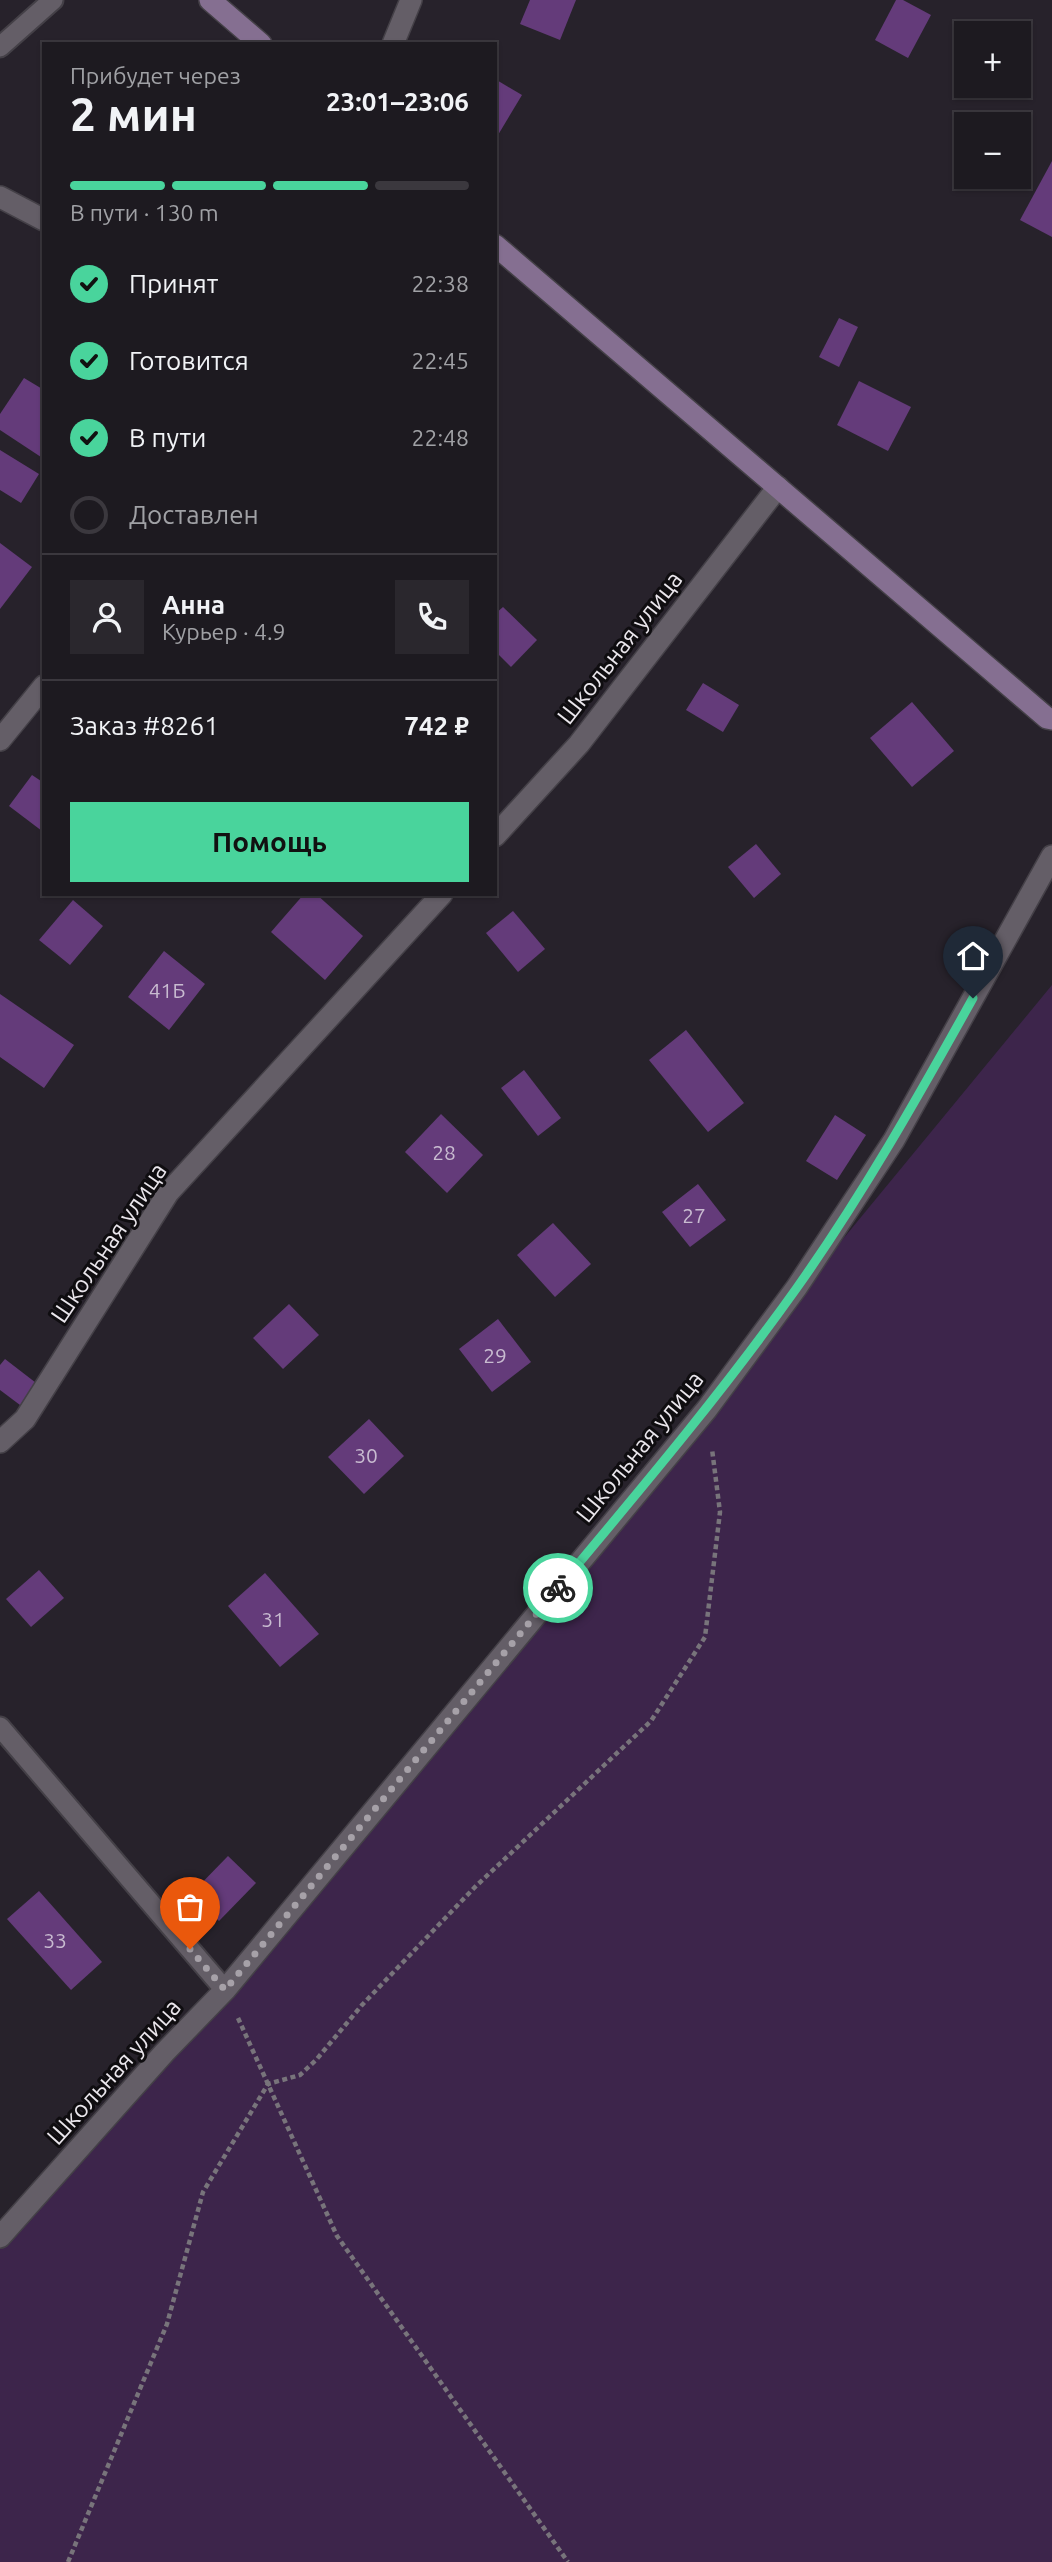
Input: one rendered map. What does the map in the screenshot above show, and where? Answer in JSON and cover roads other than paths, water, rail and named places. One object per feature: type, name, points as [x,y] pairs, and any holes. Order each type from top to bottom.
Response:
[{"type":"main road","points":[[210,0],[259,42]]},
{"type":"main road","points":[[497,247],[1047,718],[1052,719]]},
{"type":"street","points":[[394,42],[411,0]]},
{"type":"street","points":[[0,197],[42,219]]},
{"type":"street","name":"Школьная улица","points":[[497,834],[579,744],[778,487]]},
{"type":"street","points":[[0,740],[42,688]]},
{"type":"street","name":"Школьная улица","points":[[0,2237],[164,2053],[225,1990],[707,1409],[797,1287],[894,1140],[1052,856]]},
{"type":"street","name":"Школьная улица","points":[[0,1442],[25,1419],[168,1194],[440,896]]},
{"type":"lane","points":[[0,47],[53,0]]},
{"type":"lane","points":[[0,1727],[225,1990]]}]
